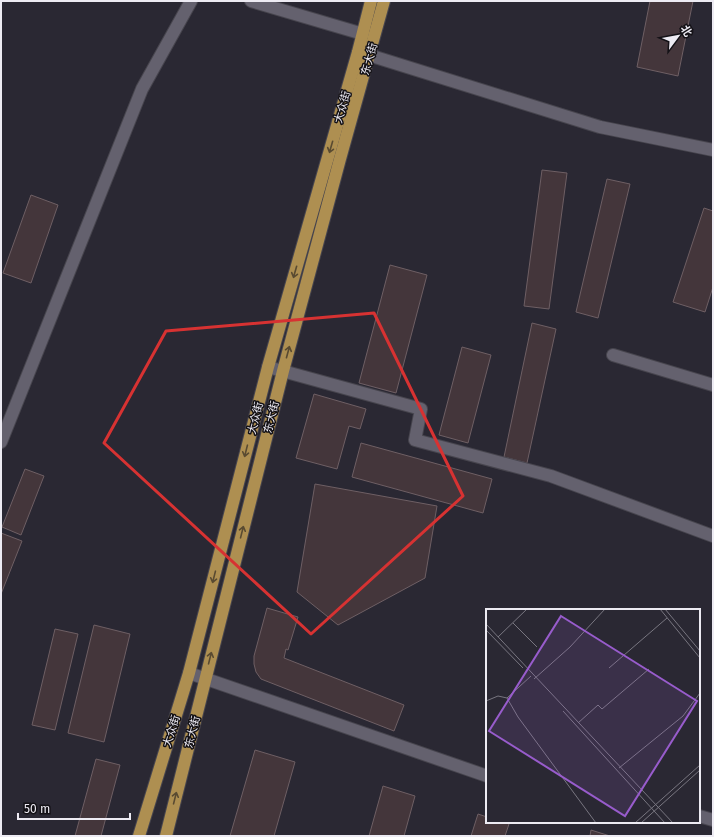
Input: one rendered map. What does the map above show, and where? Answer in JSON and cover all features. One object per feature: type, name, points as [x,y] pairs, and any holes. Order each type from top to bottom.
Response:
[{"type":"main road","name":"大众街","points":[[139,836],[189,674],[268,367],[364,54],[363,34],[371,1]]},
{"type":"main road","name":"东大街","points":[[166,836],[283,371],[340,159],[364,54],[384,1]]},
{"type":"street","points":[[1,442],[142,89],[191,1]]},
{"type":"street","points":[[251,1],[363,34]]},
{"type":"street","points":[[364,54],[600,127],[713,150]]},
{"type":"street","points":[[613,355],[713,385]]},
{"type":"street","points":[[268,367],[421,409],[415,440],[551,476],[713,536]]},
{"type":"street","points":[[189,674],[205,678],[486,776]]},
{"type":"street","points":[[700,816],[713,820]]},
{"type":"highlighted area","points":[[374,313],[463,496],[311,634],[104,443],[166,331]]},
{"type":"building","points":[[650,1],[693,1],[678,76],[637,67]]},
{"type":"building","points":[[542,170],[567,173],[549,309],[524,306]]},
{"type":"building","points":[[607,179],[630,184],[598,318],[576,312]]},
{"type":"building","points":[[31,195],[58,205],[31,283],[3,273]]},
{"type":"building","points":[[704,208],[713,211],[713,287],[705,312],[673,302]]},
{"type":"building","points":[[390,265],[427,275],[396,393],[359,383]]},
{"type":"building","points":[[532,323],[556,329],[527,463],[504,457]]},
{"type":"building","points":[[462,347],[491,355],[468,443],[439,435]]},
{"type":"building","points":[[314,394],[366,409],[360,429],[349,426],[337,469],[296,458]]},
{"type":"building","points":[[361,443],[492,479],[483,513],[352,477]]},
{"type":"building","points":[[25,469],[44,476],[21,535],[2,527]]},
{"type":"building","points":[[315,484],[437,506],[425,578],[338,625],[297,592]]},
{"type":"building","points":[[1,533],[22,541],[1,594]]},
{"type":"building","points":[[267,608],[298,617],[288,650],[286,649],[284,658],[404,705],[394,731],[261,679],[256,672],[254,656]]},
{"type":"building","points":[[94,625],[130,634],[104,742],[68,733]]},
{"type":"building","points":[[55,629],[78,634],[55,730],[32,725]]},
{"type":"building","points":[[255,750],[295,762],[274,836],[230,836]]},
{"type":"building","points":[[96,759],[120,765],[101,836],[75,836]]},
{"type":"building","points":[[383,786],[415,796],[404,836],[369,836]]},
{"type":"building","points":[[478,814],[486,817],[486,823],[509,824],[505,836],[471,836]]},
{"type":"building","points":[[591,830],[610,836],[590,836]]}]
